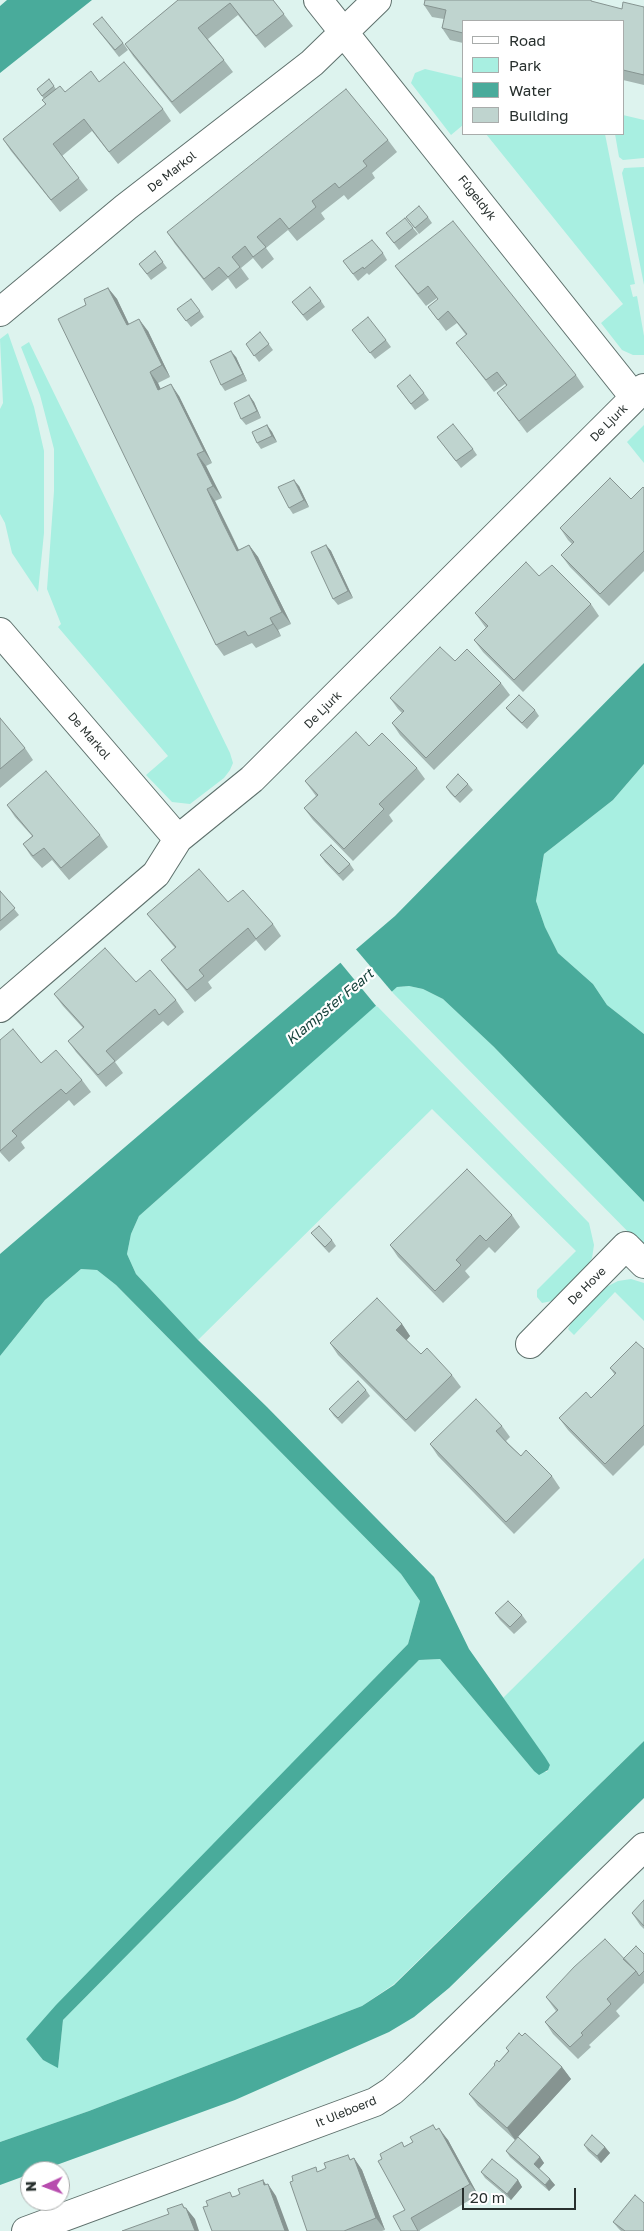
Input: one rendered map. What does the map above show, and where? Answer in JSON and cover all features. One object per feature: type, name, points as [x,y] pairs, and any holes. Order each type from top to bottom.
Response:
[{"type":"street","name":"Fûgeldyk","points":[[318,0],[639,393]]},
{"type":"street","name":"De Markol","points":[[0,312],[126,207],[312,64],[377,0]]},
{"type":"street","name":"De Ljurk","points":[[0,1008],[156,874],[178,839],[252,779],[639,393]]},
{"type":"street","name":"De Markol","points":[[0,632],[178,839]]},
{"type":"street","name":"De Hove","points":[[530,1344],[626,1246],[644,1264]]},
{"type":"street","name":"It Uleboerd","points":[[26,2231],[375,2102],[407,2078],[644,1847]]},
{"type":"green space","points":[[425,69],[462,78],[462,126],[451,135],[411,83],[415,73]]},
{"type":"green space","points":[[624,115],[644,120],[644,158],[623,160],[619,157],[615,135],[624,135]]},
{"type":"green space","points":[[487,135],[605,135],[635,284],[630,285],[633,297],[637,296],[644,336],[644,355],[633,355],[622,350],[601,323],[623,304]]},
{"type":"green space","points":[[644,167],[644,285],[622,173],[624,168]]},
{"type":"green space","points":[[8,333],[34,407],[44,451],[44,533],[38,592],[12,553],[5,523],[0,514],[0,409],[3,403],[0,339]]},
{"type":"green space","points":[[29,342],[230,753],[233,763],[224,778],[190,804],[172,802],[146,775],[168,756],[58,627],[61,624],[47,589],[54,491],[54,449],[40,395],[21,347]]},
{"type":"green space","points":[[644,425],[644,463],[627,442]]},
{"type":"green space","points":[[644,764],[644,1034],[607,1005],[593,984],[558,953],[545,927],[536,901],[544,854],[613,800]]},
{"type":"green space","points":[[409,986],[423,989],[443,999],[494,1047],[644,1202],[644,1248],[391,991],[397,987]]},
{"type":"green space","points":[[376,1005],[589,1223],[594,1245],[592,1258],[585,1270],[563,1293],[552,1301],[542,1303],[537,1297],[537,1290],[576,1251],[432,1109],[198,1340],[136,1274],[127,1254],[131,1234],[139,1216]]},
{"type":"green space","points":[[81,1269],[97,1270],[116,1285],[401,1574],[420,1601],[408,1644],[26,2039],[43,2060],[58,2067],[63,2020],[419,1660],[440,1659],[534,1771],[547,1772],[550,1765],[503,1698],[644,1558],[644,1741],[394,1984],[362,2006],[89,2111],[0,2142],[0,1356],[45,1300]]},
{"type":"green space","points":[[631,1279],[644,1283],[644,1321],[615,1292],[574,1335],[568,1329],[575,1315],[604,1288],[618,1281]]},
{"type":"water","points":[[7,0],[92,0],[0,73],[0,6]]},
{"type":"water","name":"Klampster Feart","points":[[644,663],[644,764],[613,800],[544,854],[536,901],[545,927],[558,953],[593,984],[607,1005],[644,1034],[644,1202],[494,1047],[443,999],[423,989],[409,986],[397,987],[139,1216],[131,1234],[127,1254],[136,1274],[198,1340],[267,1407],[434,1577],[469,1649],[545,1757],[550,1765],[548,1770],[539,1775],[534,1771],[440,1659],[419,1660],[63,2020],[58,2068],[43,2060],[26,2039],[56,2005],[408,1644],[420,1601],[401,1574],[116,1285],[97,1270],[81,1269],[45,1300],[0,1356],[0,1254],[395,916]]},
{"type":"water","points":[[644,1741],[644,1798],[449,1988],[414,2017],[389,2032],[235,2100],[67,2161],[20,2161],[20,2178],[0,2185],[0,2142],[89,2111],[362,2006],[394,1985]]},
{"type":"pier","points":[[354,947],[393,993],[377,1007],[339,961]]},
{"type":"building","points":[[178,0],[273,0],[284,14],[256,36],[230,3],[198,28],[224,60],[172,102],[125,44]]},
{"type":"building","points":[[425,0],[591,0],[622,9],[623,2],[644,7],[644,75],[624,70],[624,20],[462,20],[462,33],[442,28],[446,10],[424,5]]},
{"type":"building","points":[[102,17],[123,43],[115,50],[93,24]]},
{"type":"building","points":[[124,62],[163,109],[109,152],[84,119],[53,144],[79,178],[51,200],[3,139],[46,104],[42,100],[60,86],[65,92],[91,71],[99,82]]},
{"type":"building","points":[[49,79],[54,86],[42,96],[37,89]]},
{"type":"building","points":[[346,89],[388,140],[363,161],[367,166],[339,188],[335,183],[312,201],[316,207],[289,229],[280,218],[257,237],[266,247],[253,257],[245,246],[232,257],[240,267],[228,277],[219,267],[204,279],[167,232]]},
{"type":"building","points":[[419,206],[428,217],[415,228],[406,217]]},
{"type":"building","points":[[405,218],[413,228],[394,243],[386,233]]},
{"type":"building","points":[[453,221],[576,375],[519,421],[497,393],[507,385],[497,372],[486,380],[456,343],[467,334],[448,311],[438,320],[428,307],[438,299],[428,286],[418,294],[395,266]]},
{"type":"building","points":[[372,240],[383,253],[364,269],[363,267],[353,274],[343,261]]},
{"type":"building","points":[[155,251],[163,262],[147,274],[139,264]]},
{"type":"building","points":[[310,287],[321,301],[303,315],[292,302]]},
{"type":"building","points":[[108,288],[127,325],[139,319],[162,365],[150,372],[158,390],[171,384],[204,451],[197,454],[213,486],[207,489],[222,521],[237,551],[249,545],[282,612],[270,618],[273,624],[248,636],[245,631],[216,645],[58,319],[86,305],[84,299]]},
{"type":"building","points":[[191,299],[200,311],[186,321],[177,309]]},
{"type":"building","points":[[368,317],[386,340],[370,353],[352,330]]},
{"type":"building","points":[[260,332],[269,344],[254,356],[246,344]]},
{"type":"building","points":[[231,351],[243,374],[221,385],[210,361]]},
{"type":"building","points":[[410,375],[424,393],[411,404],[397,386]]},
{"type":"building","points":[[249,395],[257,411],[241,419],[234,403]]},
{"type":"building","points":[[453,424],[473,449],[456,461],[437,437]]},
{"type":"building","points":[[267,425],[272,436],[257,443],[252,432]]},
{"type":"building","points":[[610,478],[631,499],[644,488],[644,551],[600,594],[561,555],[574,542],[560,528]]},
{"type":"building","points":[[294,480],[304,500],[289,508],[278,487]]},
{"type":"building","points":[[326,545],[348,591],[333,599],[311,552]]},
{"type":"building","points":[[526,562],[539,576],[552,565],[591,604],[514,680],[474,640],[488,626],[475,613]]},
{"type":"building","points":[[440,647],[455,661],[467,649],[501,683],[426,758],[392,723],[404,711],[390,698]]},
{"type":"building","points":[[519,695],[535,710],[522,723],[506,708]]},
{"type":"building","points":[[0,718],[25,748],[0,769]]},
{"type":"building","points":[[356,732],[369,746],[382,733],[417,768],[379,804],[384,809],[344,849],[304,808],[318,795],[305,781]]},
{"type":"building","points":[[46,771],[100,835],[61,868],[44,848],[33,856],[23,844],[33,836],[7,805]]},
{"type":"building","points":[[458,774],[468,784],[455,797],[446,787]]},
{"type":"building","points":[[331,845],[350,864],[339,874],[320,855]]},
{"type":"building","points":[[199,869],[228,902],[243,890],[273,924],[256,939],[248,928],[199,970],[204,976],[187,990],[161,960],[176,947],[147,914]]},
{"type":"building","points":[[0,891],[15,908],[0,921]]},
{"type":"building","points":[[105,948],[136,982],[150,970],[176,1000],[159,1015],[155,1009],[106,1051],[115,1061],[98,1075],[68,1041],[84,1027],[54,994]]},
{"type":"building","points":[[13,1029],[41,1063],[56,1050],[82,1080],[66,1094],[61,1089],[37,1109],[12,1131],[17,1136],[0,1151],[0,1040]]},
{"type":"building","points":[[467,1169],[512,1215],[486,1241],[480,1235],[456,1260],[461,1265],[435,1291],[390,1245]]},
{"type":"building","points":[[319,1226],[332,1240],[325,1247],[311,1233]]},
{"type":"building","points":[[377,1298],[402,1324],[396,1330],[421,1354],[427,1348],[452,1375],[406,1420],[330,1343]]},
{"type":"building","points":[[636,1342],[644,1349],[644,1425],[605,1464],[559,1418],[586,1392],[591,1398],[616,1373],[610,1368]]},
{"type":"building","points":[[358,1381],[366,1390],[338,1418],[329,1409]]},
{"type":"building","points":[[476,1399],[502,1426],[496,1431],[508,1444],[521,1456],[526,1450],[552,1476],[506,1522],[430,1444]]},
{"type":"building","points":[[508,1601],[522,1615],[510,1627],[495,1613]]},
{"type":"building","points":[[644,1900],[644,1926],[632,1913]]},
{"type":"building","points":[[605,1939],[636,1971],[607,1999],[611,2004],[581,2033],[583,2035],[570,2047],[545,2022],[558,2010],[546,1997],[574,1967]]},
{"type":"building","points":[[636,1946],[644,1954],[644,1971],[639,1976],[623,1959]]},
{"type":"building","points":[[519,2033],[522,2036],[525,2033],[562,2067],[507,2128],[469,2094],[495,2065],[497,2060],[499,2062],[509,2051],[506,2048]]},
{"type":"building","points":[[433,2125],[436,2130],[439,2128],[470,2184],[411,2218],[418,2231],[401,2231],[393,2216],[405,2210],[378,2161],[382,2159],[380,2154],[402,2142],[404,2147],[413,2142],[410,2137]]},
{"type":"building","points":[[592,2135],[605,2147],[597,2156],[584,2145]]},
{"type":"building","points":[[518,2137],[540,2157],[534,2164],[550,2179],[545,2185],[506,2151]]},
{"type":"building","points":[[348,2155],[350,2160],[354,2158],[376,2218],[344,2231],[307,2231],[290,2182],[293,2181],[292,2176],[316,2167],[317,2172],[326,2168],[324,2163]]},
{"type":"building","points":[[492,2159],[518,2180],[507,2194],[481,2172]]},
{"type":"building","points":[[263,2180],[264,2185],[268,2184],[285,2231],[212,2231],[203,2207],[208,2206],[206,2201],[230,2192],[232,2197],[236,2196],[240,2194],[238,2189]]},
{"type":"building","points":[[635,2195],[644,2203],[644,2231],[625,2231],[613,2222]]},
{"type":"building","points":[[182,2204],[186,2208],[195,2231],[122,2231],[169,2214],[167,2209]]}]
